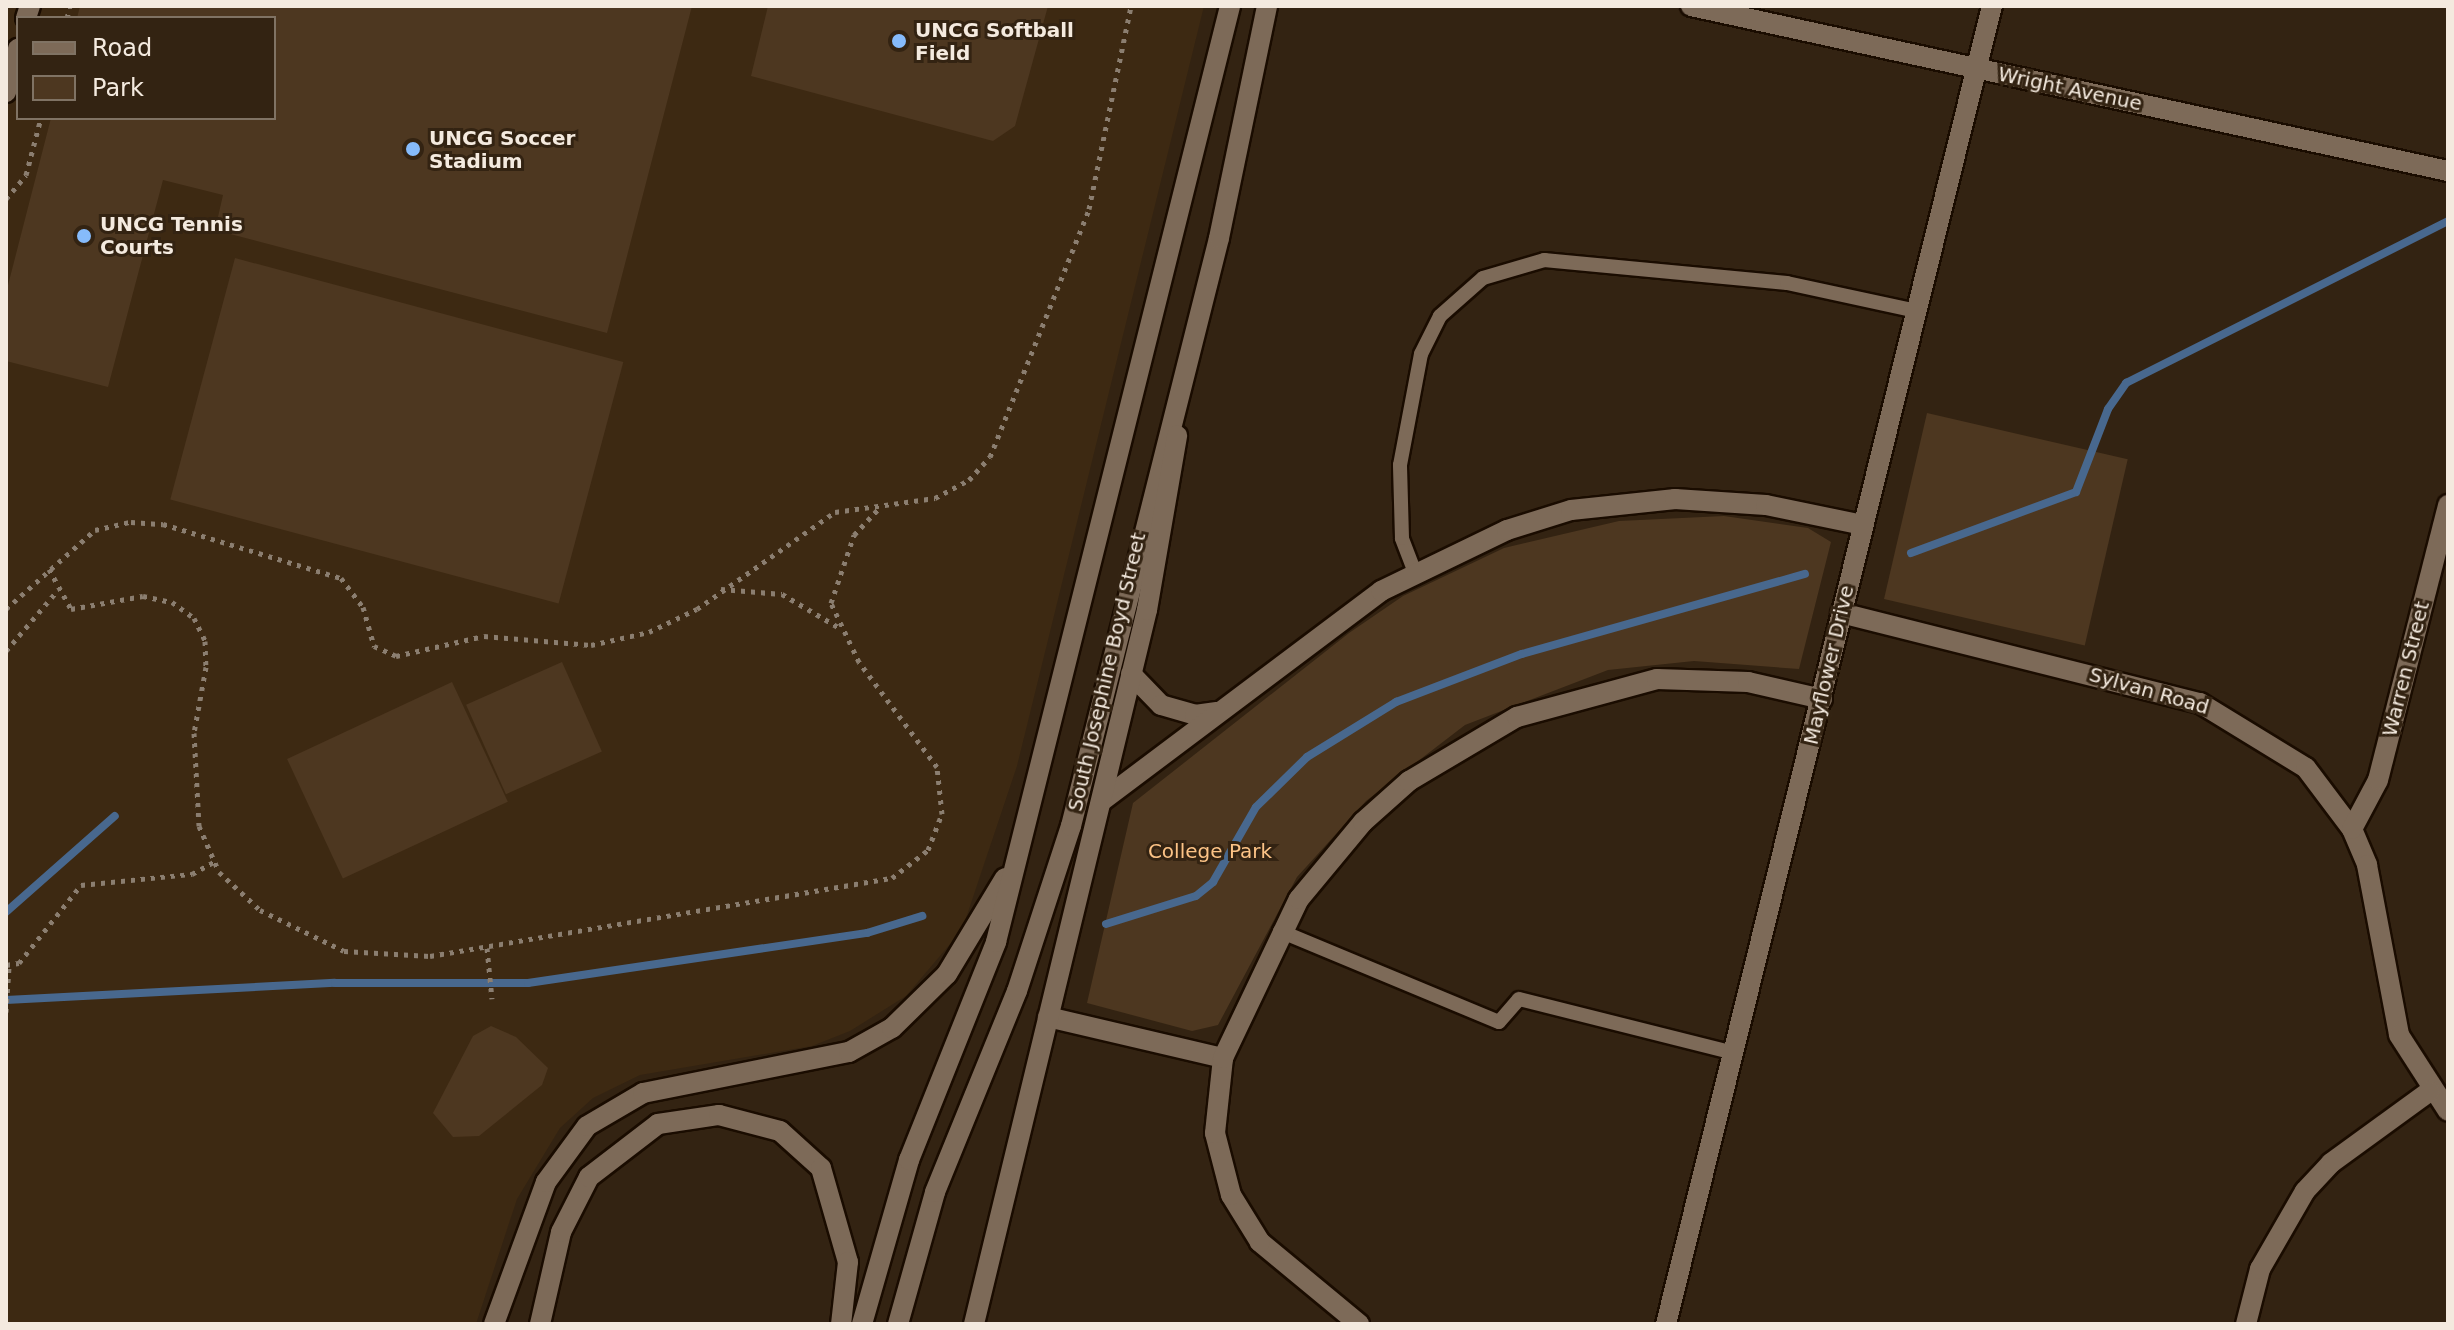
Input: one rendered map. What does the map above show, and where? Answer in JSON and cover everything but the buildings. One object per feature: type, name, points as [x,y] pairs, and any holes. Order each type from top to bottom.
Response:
[{"type":"street","name":"South Josephine Boyd Street","points":[[862,1324],[904,1173],[996,942],[1230,6]]},
{"type":"street","name":"South Josephine Boyd Street","points":[[898,1324],[935,1192],[1053,887],[1150,494],[1181,398],[1267,6]]},
{"type":"street","name":"Wright Avenue","points":[[1691,6],[2448,171]]},
{"type":"street","name":"Mayflower Drive","points":[[1666,1324],[1992,6]]},
{"type":"street","points":[[6,92],[16,56]]},
{"type":"street","points":[[974,1324],[1103,800],[1172,493],[1181,398]]},
{"type":"street","points":[[1103,800],[1217,712],[1414,570],[1507,530],[1633,501],[1766,505],[1863,525]]},
{"type":"street","name":"Warren Street","points":[[2352,829],[2378,780],[2448,505]]},
{"type":"street","name":"Sylvan Road","points":[[1841,613],[2200,703],[2306,768],[2352,829],[2376,898],[2395,1022],[2430,1091],[2448,1111]]},
{"type":"street","points":[[1131,674],[1161,705],[1217,712]]},
{"type":"street","points":[[1359,1324],[1281,1266],[1231,1195],[1215,1133],[1223,1058],[1280,931],[1363,822],[1409,781],[1517,717],[1657,679],[1748,682],[1822,699]]},
{"type":"street","points":[[494,1324],[546,1182],[587,1126],[643,1093],[849,1052],[892,1028],[947,974],[1022,846]]},
{"type":"street","points":[[1048,1017],[1223,1058]]},
{"type":"street","points":[[2246,1324],[2260,1269],[2305,1191],[2331,1163],[2430,1091]]},
{"type":"street","points":[[540,1324],[561,1232],[589,1177],[658,1124],[719,1115],[780,1131],[821,1168],[848,1262],[841,1324]]},
{"type":"lane","points":[[1414,570],[1402,538],[1400,465],[1421,354],[1440,316],[1483,278],[1544,260],[1787,283],[1916,311]]},
{"type":"lane","points":[[1280,931],[1499,1022],[1519,999],[1734,1053]]},
{"type":"path","points":[[6,609],[95,530],[163,524],[341,578],[363,607],[374,646],[396,656],[484,636],[591,645],[649,632],[835,512],[935,498],[969,480],[990,457],[1089,209],[1131,6]]},
{"type":"path","points":[[6,199],[9,191],[26,175],[40,120]]},
{"type":"path","points":[[838,627],[835,577],[854,535],[880,507]]},
{"type":"path","points":[[49,569],[71,609],[133,596],[172,602],[194,618],[205,641],[194,733],[199,826],[214,862],[260,910],[344,951],[430,956],[892,878],[928,850],[942,814],[937,767],[838,627],[782,594],[720,589]]},
{"type":"path","points":[[6,651],[58,590]]},
{"type":"path","points":[[6,1012],[8,966],[81,885],[192,874],[214,862]]},
{"type":"path","points":[[487,948],[492,999]]},
{"type":"shaded area","points":[[6,6],[1204,6],[1017,766],[962,930],[906,996],[850,1031],[812,1046],[640,1075],[593,1098],[560,1128],[517,1199],[476,1324],[6,1324]]},
{"type":"green space","name":"UNCG Soccer Stadium","points":[[80,6],[692,6],[607,333],[215,230],[223,195],[163,180],[108,387],[6,361],[6,293],[50,120],[276,120],[276,16],[78,16]]},
{"type":"green space","name":"UNCG Softball Field","points":[[768,6],[1048,6],[1015,126],[993,141],[751,76]]},
{"type":"green space","points":[[235,258],[623,362],[559,604],[170,499]]},
{"type":"green space","points":[[1927,413],[2128,459],[2085,645],[1884,599]]},
{"type":"green space","name":"College Park","points":[[1724,516],[1808,528],[1831,542],[1799,669],[1694,661],[1608,670],[1465,725],[1366,801],[1297,877],[1218,1025],[1192,1031],[1087,1003],[1133,803],[1349,633],[1403,596],[1504,548],[1619,521]]},
{"type":"green space","points":[[562,662],[602,752],[506,794],[466,705]]},
{"type":"green space","points":[[452,682],[508,802],[343,879],[287,759]]},
{"type":"green space","points":[[491,1026],[516,1037],[548,1068],[542,1085],[479,1136],[453,1137],[433,1113],[473,1036]]},
{"type":"waterway","points":[[1911,553],[2076,492],[2108,409],[2126,383],[2448,221]]},
{"type":"waterway","points":[[1106,924],[1196,896],[1213,882],[1256,807],[1307,757],[1396,702],[1522,654],[1805,574]]},
{"type":"waterway","points":[[6,912],[115,816]]},
{"type":"waterway","points":[[6,1000],[335,983],[528,983],[867,933],[922,916]]},
{"type":"place","name":"UNCG Softball Field","points":[[899,41]]},
{"type":"place","name":"UNCG Soccer Stadium","points":[[413,149]]},
{"type":"place","name":"UNCG Tennis Courts","points":[[84,236]]}]
